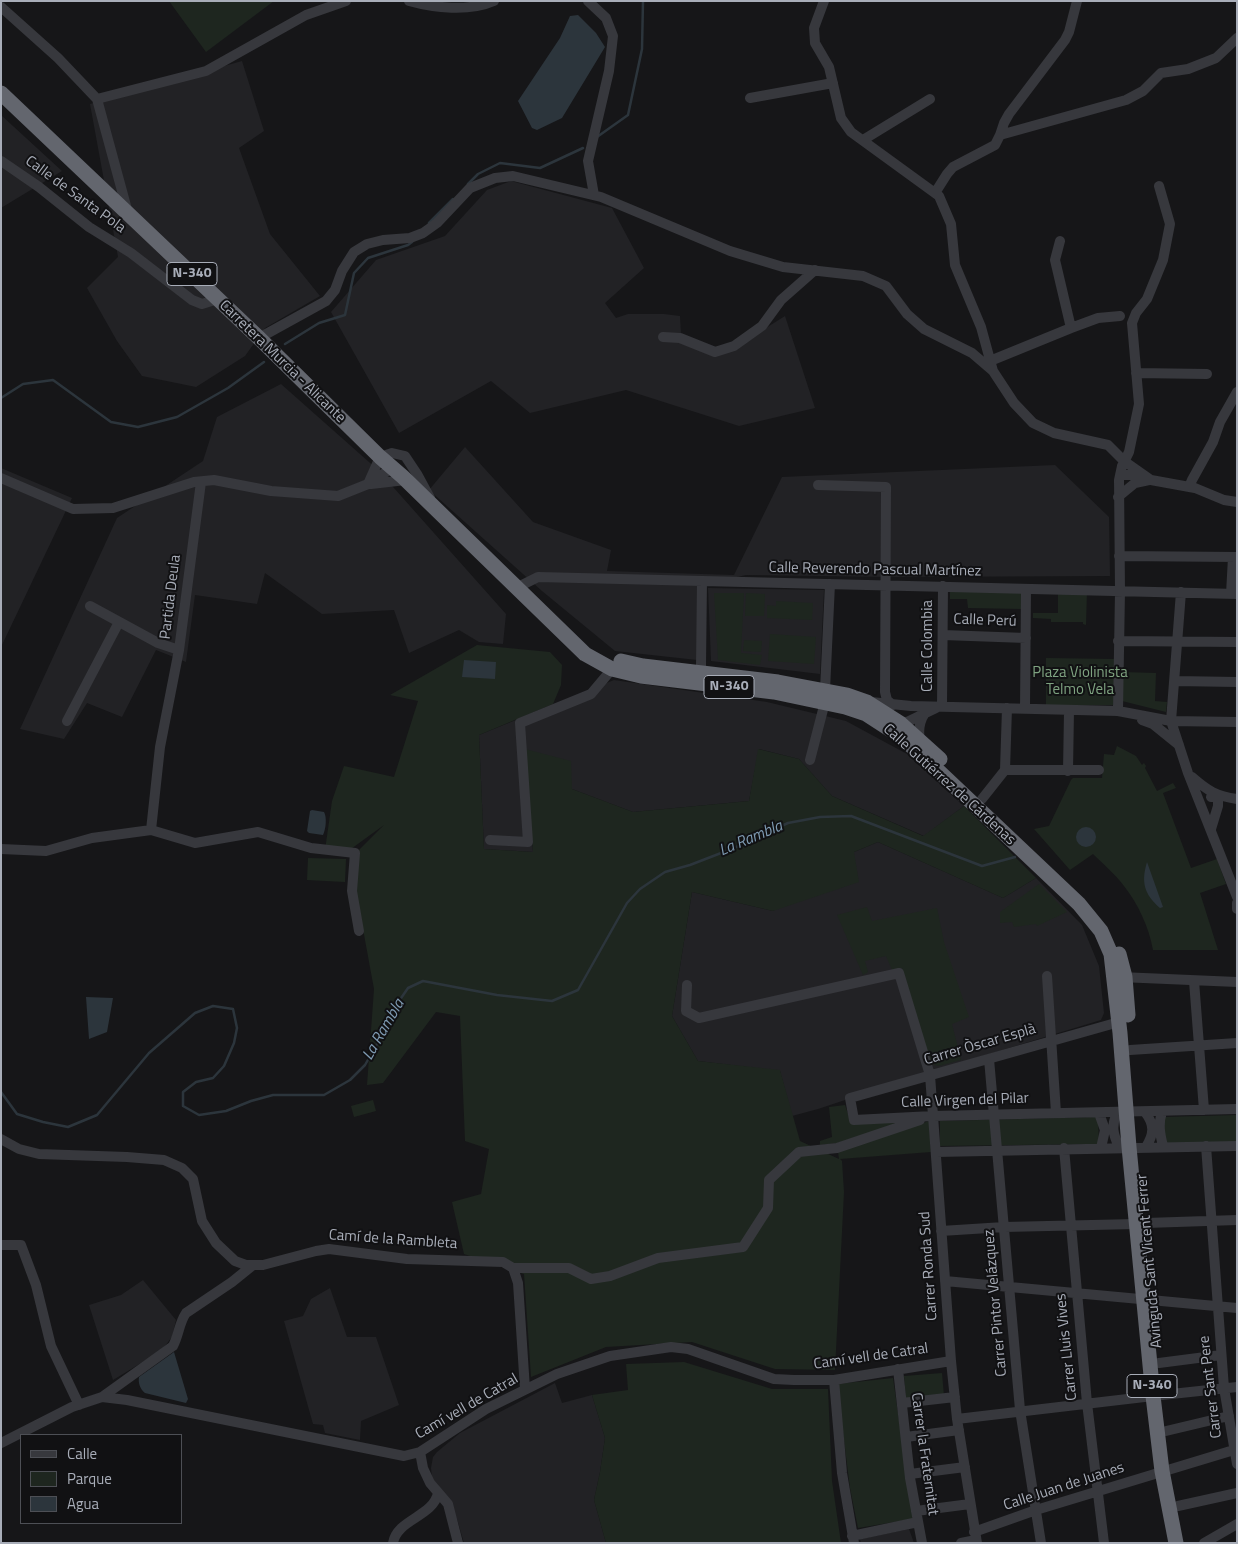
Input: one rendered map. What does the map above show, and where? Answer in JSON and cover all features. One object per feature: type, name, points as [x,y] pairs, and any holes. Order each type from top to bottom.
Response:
[{"type":"highway","name":"Carretera Murcia - Alicante","points":[[1,94],[259,338],[380,457],[563,631]]},
{"type":"highway","name":"Calle Gutiérrez de Cárdenas","points":[[563,631],[587,648],[615,660],[643,666],[694,668],[825,696],[866,708],[900,730],[920,740],[1087,898],[1105,922],[1118,948],[1119,978]]},
{"type":"highway","name":"Calle Gutiérrez de Cárdenas","points":[[563,631],[585,654],[612,669],[640,676],[774,692],[825,696]]},
{"type":"highway","name":"Calle Gutiérrez de Cárdenas","points":[[900,730],[1079,904],[1101,931],[1112,954],[1119,978]]},
{"type":"highway","name":"Avinguda Sant Vicent Ferrer","points":[[1119,978],[1119,1022],[1131,1112]]},
{"type":"highway","name":"Avinguda Sant Vicent Ferrer","points":[[1119,978],[1130,1050],[1133,1147],[1158,1395],[1176,1543]]},
{"type":"highway","name":"Avinguda Sant Vicent Ferrer","points":[[1148,1300],[1159,1363],[1158,1395],[1166,1431],[1167,1469],[1186,1543]]},
{"type":"street","points":[[97,99],[206,71],[306,15],[346,1]]},
{"type":"street","points":[[408,1],[434,8],[466,7],[494,1]]},
{"type":"street","points":[[588,1],[606,18],[613,36],[609,71],[588,160],[594,195]]},
{"type":"street","points":[[824,1],[814,28],[815,43],[829,67],[841,118],[851,132],[935,193],[944,206],[951,224],[955,265],[981,327],[992,366],[1014,403],[1033,423],[1054,433],[1108,445],[1124,461],[1151,480]]},
{"type":"street","points":[[935,193],[947,174],[954,167],[995,145],[1009,114],[1065,40],[1077,1]]},
{"type":"street","points":[[1,6],[58,58],[97,99],[128,214]]},
{"type":"street","points":[[1000,135],[1126,100],[1143,91],[1161,73],[1188,69],[1216,58],[1237,38]]},
{"type":"street","points":[[750,98],[833,83]]},
{"type":"street","points":[[863,140],[930,99]]},
{"type":"street","name":"Calle de Santa Pola","points":[[1,161],[40,187],[89,227],[131,253],[192,300],[202,304],[218,299]]},
{"type":"street","points":[[259,338],[326,301],[335,290],[342,271],[354,252],[367,244],[383,240],[410,238],[423,233],[436,223],[470,188],[495,178],[513,176],[594,195],[666,223],[730,251],[783,267],[863,276],[886,286],[908,314],[924,329],[972,353],[992,366]]},
{"type":"street","points":[[1118,711],[1120,591],[1118,497],[1120,478],[1139,404],[1132,323],[1136,313],[1147,299],[1163,260],[1170,224],[1160,186]]},
{"type":"street","points":[[1060,241],[1055,260],[1071,328]]},
{"type":"street","points":[[663,337],[680,338],[716,352],[734,346],[762,326],[781,300],[815,270]]},
{"type":"street","points":[[992,366],[1071,328],[1098,318],[1120,316]]},
{"type":"street","points":[[1136,373],[1207,374]]},
{"type":"street","points":[[1189,487],[1214,442],[1220,422],[1237,392]]},
{"type":"street","points":[[368,484],[380,457],[392,453],[405,456],[442,515]]},
{"type":"street","points":[[1,478],[73,509],[113,508],[194,482],[214,480],[271,491],[338,496],[368,484],[392,468]]},
{"type":"street","points":[[1120,478],[1137,475],[1151,480],[1189,487],[1224,500],[1237,502]]},
{"type":"street","points":[[1120,478],[1135,483]]},
{"type":"street","points":[[368,484],[406,480]]},
{"type":"street","points":[[1118,497],[1135,483],[1151,480]]},
{"type":"street","name":"Partida Deula","points":[[90,606],[158,644],[179,650],[201,482]]},
{"type":"street","points":[[818,485],[886,487],[885,692],[887,700],[893,705]]},
{"type":"street","points":[[1119,556],[1235,557],[1234,594]]},
{"type":"street","name":"Calle Reverendo Pascual Martínez","points":[[516,588],[538,577],[1234,594]]},
{"type":"street","points":[[694,668],[702,581]]},
{"type":"street","points":[[810,760],[825,696],[830,584]]},
{"type":"street","name":"Calle Colombia","points":[[942,706],[943,586]]},
{"type":"street","points":[[1025,708],[1026,589]]},
{"type":"street","points":[[1181,592],[1171,721],[1188,773],[1237,898]]},
{"type":"street","points":[[68,721],[119,622]]},
{"type":"street","name":"Calle Perú","points":[[943,634],[1026,638]]},
{"type":"street","points":[[1118,640],[1237,642]]},
{"type":"street","points":[[151,830],[160,747],[179,650]]},
{"type":"street","points":[[490,840],[528,842],[520,723],[591,694],[612,669]]},
{"type":"street","points":[[1175,681],[1237,682]]},
{"type":"street","points":[[866,708],[893,705],[1118,711],[1171,721],[1237,722]]},
{"type":"street","points":[[900,730],[901,716],[911,706]]},
{"type":"street","points":[[900,730],[925,713],[942,706]]},
{"type":"street","points":[[982,799],[1005,770],[1007,708]]},
{"type":"street","points":[[1068,711],[1068,771]]},
{"type":"street","points":[[1118,711],[1153,724],[1179,745]]},
{"type":"street","points":[[920,740],[919,727],[925,713]]},
{"type":"street","points":[[1153,724],[1171,721]]},
{"type":"street","points":[[1005,770],[1098,770]]},
{"type":"street","points":[[1188,773],[1202,786],[1218,796]]},
{"type":"street","points":[[1210,830],[1218,806],[1218,796]]},
{"type":"street","points":[[1199,799],[1218,796],[1237,798]]},
{"type":"street","points":[[1,849],[46,851],[92,838],[151,830],[195,843],[258,832],[311,848],[355,853],[352,891],[359,931]]},
{"type":"street","points":[[1237,903],[1237,910]]},
{"type":"street","name":"Carrer Ronda Sud","points":[[687,985],[686,1011],[699,1018],[899,973],[930,1076],[951,1361],[957,1419],[976,1538]]},
{"type":"street","points":[[1047,976],[1056,1113]]},
{"type":"street","points":[[1119,978],[1237,982]]},
{"type":"street","points":[[1194,981],[1204,1110]]},
{"type":"street","name":"Carrer Òscar Esplà","points":[[850,1098],[1119,1022]]},
{"type":"street","points":[[1130,1050],[1237,1042]]},
{"type":"street","name":"Carrer Pintor Velázquez","points":[[989,1059],[1020,1410],[1041,1543]]},
{"type":"street","name":"Calle Virgen del Pilar","points":[[850,1098],[854,1120],[933,1116],[1237,1109]]},
{"type":"street","points":[[1131,1112],[1151,1119],[1153,1129],[1152,1138],[1133,1147]]},
{"type":"street","points":[[1162,1112],[1159,1121],[1163,1146]]},
{"type":"street","points":[[1100,1113],[1105,1130],[1101,1148]]},
{"type":"street","name":"Camí de la Rambleta","points":[[1,1139],[19,1149],[38,1154],[164,1160],[182,1168],[193,1179],[202,1221],[216,1243],[235,1261],[246,1265],[263,1265],[329,1249],[406,1259],[503,1262],[513,1268],[569,1268],[591,1279],[610,1276],[658,1258],[743,1247],[768,1208],[769,1180],[799,1152],[837,1148],[933,1116]]},
{"type":"street","name":"Carrer Sant Pere","points":[[1206,1146],[1224,1388],[1237,1464]]},
{"type":"street","points":[[936,1152],[1237,1146]]},
{"type":"street","name":"Carrer Lluis Vives","points":[[1064,1148],[1087,1403],[1104,1543]]},
{"type":"street","points":[[942,1231],[1004,1227],[1237,1220]]},
{"type":"street","points":[[1,1245],[21,1246],[36,1285],[51,1346],[79,1405]]},
{"type":"street","points":[[102,1397],[173,1346],[186,1313],[232,1282],[253,1265]]},
{"type":"street","points":[[513,1268],[518,1283],[525,1389]]},
{"type":"street","points":[[945,1281],[1237,1308]]},
{"type":"street","name":"Camí vell de Catral","points":[[1,1442],[79,1405],[102,1397],[127,1400],[404,1456],[420,1452],[486,1409],[525,1389],[556,1374],[610,1356],[671,1347],[688,1349],[774,1379],[834,1380],[951,1361]]},
{"type":"street","points":[[1159,1363],[1221,1355]]},
{"type":"street","name":"Carrer la Fraternitat","points":[[898,1369],[910,1474],[922,1543]]},
{"type":"street","points":[[834,1380],[842,1473],[853,1540],[917,1517],[970,1504]]},
{"type":"street","points":[[957,1419],[1020,1410],[1237,1387]]},
{"type":"street","points":[[902,1403],[955,1397]]},
{"type":"street","points":[[1166,1431],[1229,1416]]},
{"type":"street","points":[[906,1437],[959,1430]]},
{"type":"street","name":"Calle Juan de Juanes","points":[[961,1543],[1036,1510],[1235,1450]]},
{"type":"street","points":[[420,1452],[423,1468],[430,1483],[448,1504],[458,1543]]},
{"type":"street","points":[[910,1474],[965,1467]]},
{"type":"street","points":[[393,1543],[398,1529],[432,1505],[438,1493]]},
{"type":"street","points":[[1178,1506],[1237,1493]]},
{"type":"street","points":[[1204,1543],[1237,1524]]},
{"type":"shaded area","points":[[242,61],[264,131],[239,148],[270,234],[320,296],[265,328],[245,356],[196,387],[142,376],[117,341],[87,288],[118,257],[90,104]]},
{"type":"shaded area","points":[[1,115],[62,171],[1,208]]},
{"type":"shaded area","points":[[511,181],[612,208],[644,268],[605,303],[616,318],[628,314],[680,316],[681,335],[731,350],[785,316],[815,408],[739,426],[626,390],[530,413],[491,381],[399,433],[331,312],[376,260],[445,236],[487,190]]},
{"type":"shaded area","points":[[281,384],[378,470],[506,614],[503,644],[479,642],[459,630],[409,653],[394,610],[322,614],[265,573],[257,604],[195,595],[186,662],[156,650],[122,717],[87,703],[64,739],[20,729],[117,518],[203,461],[217,417]]},
{"type":"shaded area","points":[[465,447],[533,522],[611,550],[607,571],[734,575],[782,477],[1055,465],[1109,517],[1110,576],[893,577],[746,575],[697,586],[697,660],[615,651],[542,591],[429,490]]},
{"type":"shaded area","points":[[1,468],[72,498],[1,647]]},
{"type":"shaded area","points":[[708,588],[824,590],[820,674],[711,661]]},
{"type":"shaded area","points":[[614,680],[767,702],[846,721],[907,754],[964,806],[924,836],[832,796],[799,759],[759,749],[749,801],[633,812],[572,789],[525,750],[533,852],[484,849],[479,735]]},
{"type":"shaded area","points":[[878,842],[1003,898],[1036,878],[1082,925],[1099,966],[1104,1013],[1101,1020],[792,1116],[780,1071],[698,1061],[672,1016],[692,892],[773,911],[854,852]]},
{"type":"shaded area","points":[[143,1280],[176,1320],[172,1337],[161,1351],[113,1380],[89,1305],[121,1295]]},
{"type":"shaded area","points":[[330,1288],[347,1337],[376,1337],[399,1405],[361,1421],[360,1440],[325,1433],[323,1425],[313,1424],[284,1321],[303,1316],[311,1299]]},
{"type":"shaded area","points":[[555,1383],[562,1403],[592,1395],[605,1438],[594,1500],[606,1543],[464,1543],[457,1519],[432,1478],[433,1457],[460,1433]]},
{"type":"shaded area","points":[[909,1529],[914,1543],[861,1543],[860,1539]]},
{"type":"green space","points":[[169,1],[274,1],[206,52]]},
{"type":"green space","points":[[1058,590],[1087,591],[1086,625],[1083,622],[1051,622],[1051,619],[1033,618],[1033,613],[1058,613]]},
{"type":"green space","points":[[950,591],[1021,593],[1021,609],[968,608],[967,599],[950,599]]},
{"type":"green space","points":[[714,593],[744,593],[741,653],[762,655],[760,665],[718,660]]},
{"type":"green space","points":[[746,593],[765,594],[764,616],[745,616]]},
{"type":"green space","points":[[776,601],[813,603],[812,620],[767,618],[767,605],[776,606]]},
{"type":"green space","points":[[770,634],[816,637],[814,664],[768,661]]},
{"type":"green space","points":[[744,640],[762,641],[761,652],[743,651]]},
{"type":"green space","points":[[477,645],[550,652],[562,665],[561,685],[553,704],[479,735],[484,849],[533,852],[525,749],[571,761],[572,789],[633,812],[749,801],[758,749],[799,759],[832,796],[923,836],[964,806],[1036,878],[1003,898],[878,842],[854,852],[859,882],[773,911],[692,892],[672,1016],[698,1061],[780,1070],[800,1141],[839,1159],[838,1152],[929,1121],[931,1152],[840,1159],[842,1161],[844,1192],[835,1370],[775,1369],[692,1342],[606,1347],[531,1377],[524,1274],[464,1254],[452,1202],[481,1194],[489,1149],[465,1141],[460,1016],[436,1012],[383,1083],[367,1085],[374,989],[356,891],[359,850],[384,825],[344,854],[325,850],[332,801],[344,766],[394,777],[418,701],[390,695]]},
{"type":"green space","name":"Plaza Violinista Telmo Vela","points":[[1046,658],[1114,659],[1115,705],[1046,705]]},
{"type":"green space","points":[[1122,672],[1156,673],[1155,701],[1167,702],[1166,712],[1122,701]]},
{"type":"green space","points":[[1117,746],[1136,756],[1142,765],[1144,763],[1157,791],[1173,783],[1176,788],[1163,793],[1191,868],[1217,859],[1226,884],[1200,893],[1218,950],[1153,950],[1146,924],[1138,908],[1113,873],[1093,854],[1070,870],[1034,829],[1049,826],[1073,778],[1102,778],[1104,754],[1114,755]]},
{"type":"green space","points":[[308,858],[346,859],[345,882],[307,880]]},
{"type":"green space","points":[[1039,884],[1067,912],[1037,926],[1036,924],[1014,927],[1012,922],[1000,923],[1000,912]]},
{"type":"green space","points":[[867,907],[872,921],[937,908],[944,942],[969,1017],[952,1024],[961,1060],[939,1066],[928,1063],[902,968],[892,970],[886,956],[865,961],[868,972],[863,975],[837,915]]},
{"type":"green space","points":[[373,1100],[376,1111],[354,1117],[351,1106]]},
{"type":"green space","points":[[845,1105],[851,1123],[912,1119],[838,1143],[820,1145],[820,1141],[832,1137],[829,1107]]},
{"type":"green space","points":[[1237,1115],[1237,1143],[1164,1144],[1163,1117]]},
{"type":"green space","points":[[1098,1117],[1099,1144],[940,1146],[940,1121]]},
{"type":"green space","points":[[684,1362],[772,1389],[828,1389],[832,1481],[841,1543],[606,1543],[594,1500],[605,1438],[592,1395],[628,1390],[626,1364]]},
{"type":"green space","points":[[942,1373],[944,1396],[906,1399],[904,1376]]},
{"type":"green space","points":[[893,1378],[913,1519],[858,1528],[850,1488],[837,1384]]},
{"type":"water","points":[[578,15],[596,33],[605,47],[562,118],[537,130],[532,128],[518,101],[560,38],[570,16]]},
{"type":"water","points":[[464,660],[496,662],[495,679],[462,677]]},
{"type":"water","points":[[310,811],[324,812],[326,823],[323,835],[307,831]]},
{"type":"water","points":[[1082,827],[1090,827],[1096,833],[1096,841],[1090,847],[1082,847],[1076,841],[1076,833]]},
{"type":"water","points":[[1147,862],[1163,907],[1160,908],[1150,898],[1145,887],[1144,876]]},
{"type":"water","points":[[86,997],[113,998],[107,1032],[89,1039]]},
{"type":"water","points":[[174,1352],[188,1399],[186,1403],[145,1393],[139,1384],[139,1377]]},
{"type":"waterway","points":[[597,137],[628,115],[642,49],[643,1]]},
{"type":"waterway","points":[[468,184],[478,174],[500,163],[540,168],[583,148]]},
{"type":"waterway","points":[[429,223],[453,199]]},
{"type":"waterway","points":[[285,344],[319,323],[345,315],[354,273],[368,258],[412,242]]},
{"type":"waterway","points":[[1,398],[23,384],[53,380],[111,422],[138,427],[177,417],[228,388],[264,362]]},
{"type":"waterway","name":"La Rambla","points":[[1,1092],[17,1114],[68,1127],[97,1115],[149,1053],[195,1013],[213,1006],[233,1009],[237,1028],[234,1043],[224,1066],[213,1078],[196,1082],[183,1092],[183,1106],[199,1115],[226,1111],[273,1095],[324,1095],[350,1080],[365,1065],[397,1004],[408,988],[423,981],[497,995],[552,1001],[578,990],[627,903],[640,889],[665,872],[690,865],[734,848],[788,823],[820,817],[851,816],[982,866],[1015,857]]}]
